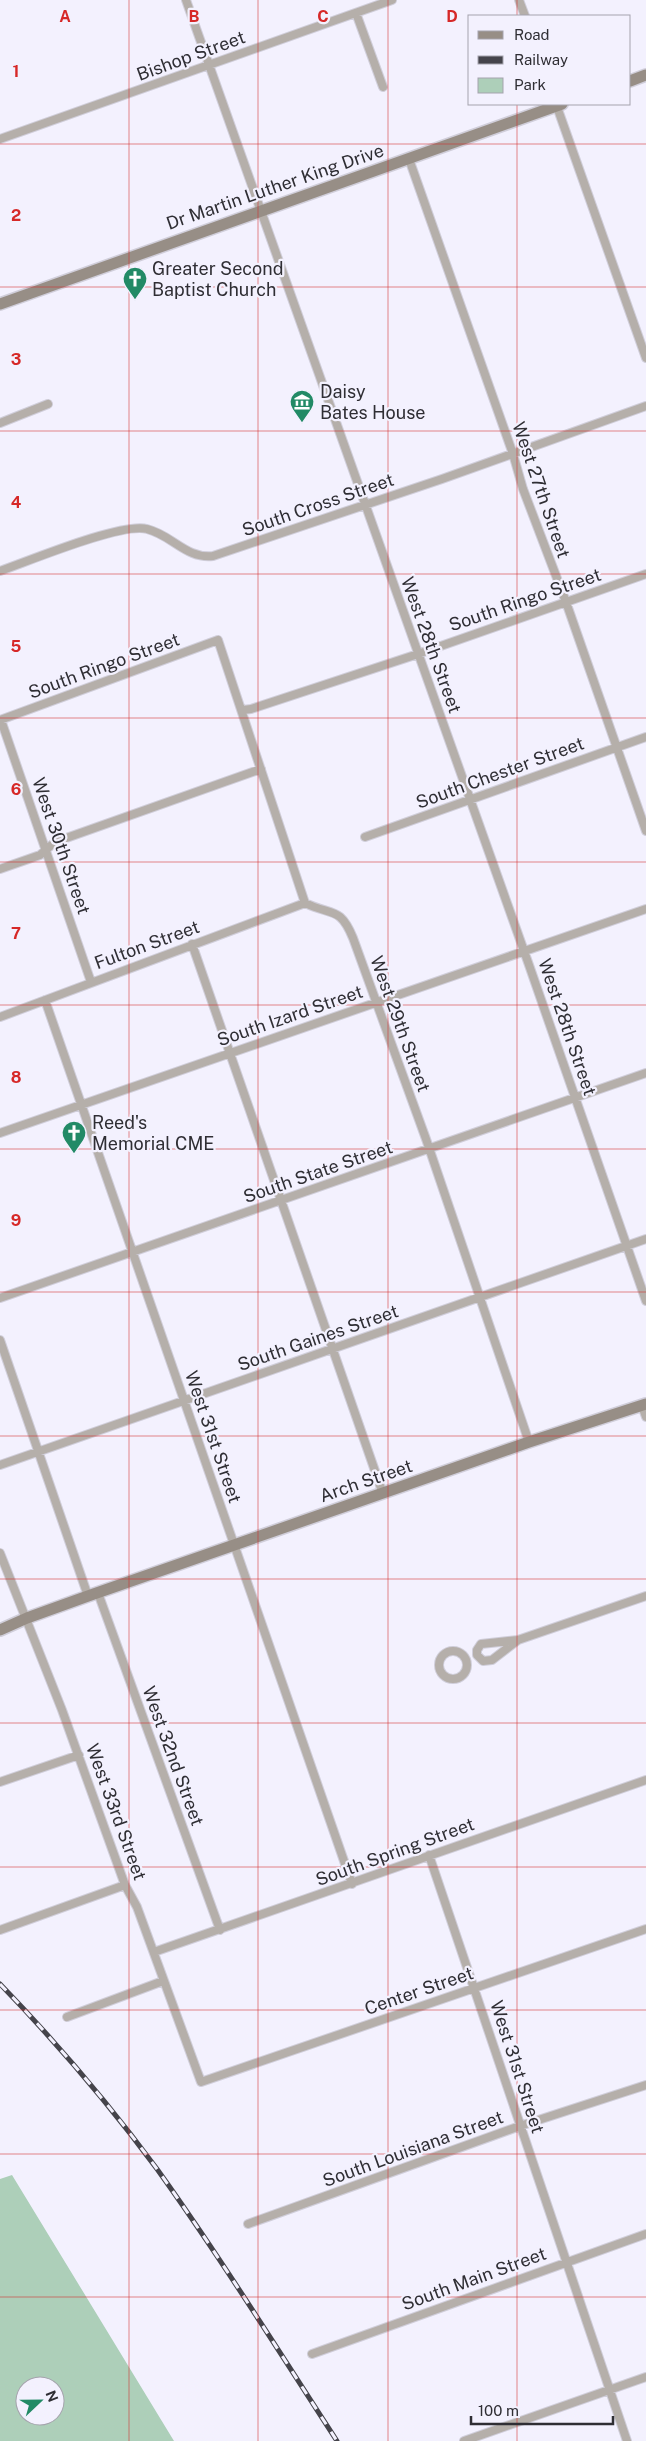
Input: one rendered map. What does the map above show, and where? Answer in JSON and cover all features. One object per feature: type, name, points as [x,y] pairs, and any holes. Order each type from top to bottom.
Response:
[{"type":"main road","points":[[631,81],[646,75]]},
{"type":"main road","name":"Dr Martin Luther King Drive","points":[[0,304],[555,105]]},
{"type":"main road","name":"Arch Street","points":[[0,1630],[93,1594],[529,1442],[644,1405]]},
{"type":"street","name":"West 28th Street","points":[[186,0],[524,950],[646,1301]]},
{"type":"street","name":"Bishop Street","points":[[0,139],[392,0]]},
{"type":"street","points":[[519,0],[525,15]]},
{"type":"street","points":[[356,13],[382,87]]},
{"type":"street","points":[[558,105],[646,358]]},
{"type":"street","name":"West 27th Street","points":[[409,159],[513,454],[523,489],[566,602],[571,622],[618,747],[646,831]]},
{"type":"street","points":[[0,423],[48,404]]},
{"type":"street","name":"South Cross Street","points":[[0,571],[110,533],[138,527],[152,530],[194,555],[213,556],[513,454],[646,406]]},
{"type":"street","name":"South Ringo Street","points":[[1,720],[218,640],[243,710],[251,709],[418,654],[646,574]]},
{"type":"street","points":[[243,710],[305,904]]},
{"type":"street","name":"West 30th Street","points":[[1,720],[91,982]]},
{"type":"street","name":"South Chester Street","points":[[364,837],[646,737]]},
{"type":"street","points":[[0,869],[46,852],[55,842],[261,769]]},
{"type":"street","name":"Fulton Street","points":[[0,1017],[192,944],[305,904]]},
{"type":"street","name":"West 29th Street","points":[[305,904],[334,913],[345,920],[430,1149],[529,1442]]},
{"type":"street","name":"South Izard Street","points":[[0,1133],[646,908]]},
{"type":"street","points":[[192,944],[383,1494]]},
{"type":"street","name":"West 31st Street","points":[[45,1000],[352,1884]]},
{"type":"street","name":"South State Street","points":[[0,1298],[646,1074]]},
{"type":"street","name":"South Gaines Street","points":[[0,1465],[646,1240]]},
{"type":"street","name":"West 32nd Street","points":[[0,1340],[38,1452],[220,1930]]},
{"type":"street","points":[[644,1405],[646,1418]]},
{"type":"street","name":"West 33rd Street","points":[[0,1553],[27,1618],[34,1643],[78,1755],[125,1886],[137,1906],[201,2082]]},
{"type":"street","points":[[477,1655],[477,1650],[481,1644],[518,1640],[646,1596]]},
{"type":"street","points":[[477,1655],[483,1661],[492,1660],[518,1640]]},
{"type":"street","points":[[467,1660],[477,1655]]},
{"type":"street","points":[[0,1782],[78,1755]]},
{"type":"street","name":"South Spring Street","points":[[154,1952],[646,1780]]},
{"type":"street","name":"West 31st Street","points":[[429,1855],[608,2390],[627,2441]]},
{"type":"street","points":[[0,1930],[125,1886]]},
{"type":"street","name":"Center Street","points":[[201,2082],[646,1929]]},
{"type":"street","points":[[67,2017],[163,1981]]},
{"type":"street","name":"South Louisiana Street","points":[[248,2224],[520,2126],[646,2085]]},
{"type":"street","name":"South Main Street","points":[[312,2354],[566,2261],[646,2234]]},
{"type":"street","points":[[464,2441],[646,2377]]},
{"type":"green space","points":[[12,2175],[174,2441],[0,2441],[0,2179]]},
{"type":"railway","points":[[0,1984],[82,2074],[157,2169],[226,2270],[337,2441]]},
{"type":"place","name":"Greater Second Baptist Church","points":[[135,300]]},
{"type":"place","name":"Daisy Bates House","points":[[302,423]]},
{"type":"place","name":"Reed's Memorial CME","points":[[74,1154]]}]
